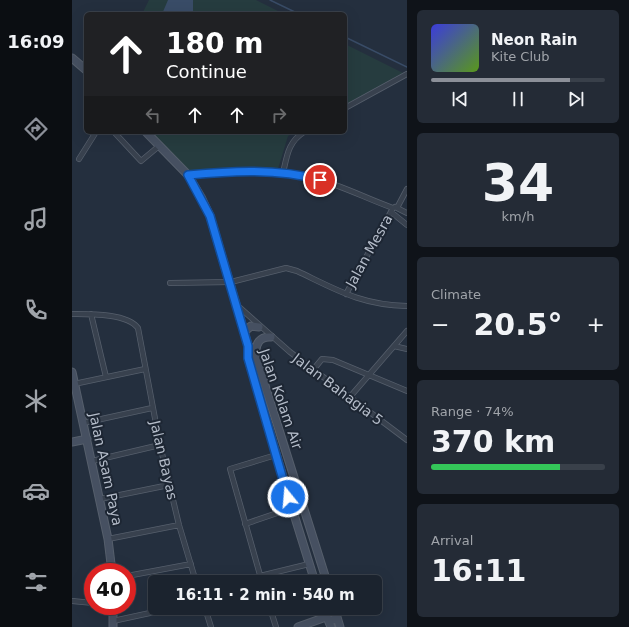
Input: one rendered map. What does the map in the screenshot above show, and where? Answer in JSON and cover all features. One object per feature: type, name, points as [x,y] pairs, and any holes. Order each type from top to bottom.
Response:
[{"type":"street","points":[[72,58],[84,68]]},
{"type":"street","points":[[347,107],[407,74]]},
{"type":"street","points":[[79,159],[95,134]]},
{"type":"street","points":[[116,134],[141,161],[159,146]]},
{"type":"street","points":[[148,134],[188,175],[210,216],[248,346]]},
{"type":"street","points":[[283,173],[290,145],[295,138],[301,134]]},
{"type":"street","points":[[188,175],[254,172],[283,173],[310,177],[407,213]]},
{"type":"street","name":"Jalan Mesra","points":[[346,294],[393,209],[407,189]]},
{"type":"street","points":[[393,209],[407,225]]},
{"type":"street","name":"Jalan Mesra","points":[[170,283],[230,282],[286,268],[297,271],[346,294],[379,304],[407,306]]},
{"type":"street","name":"Jalan Bahagia 5","points":[[236,305],[271,337],[349,398],[407,440]]},
{"type":"street","points":[[72,314],[91,314],[106,377]]},
{"type":"street","name":"Jalan Bayas","points":[[91,314],[106,315],[130,321],[138,328],[152,408],[169,485],[194,575]]},
{"type":"street","points":[[244,332],[251,326],[259,327]]},
{"type":"street","points":[[349,398],[407,331]]},
{"type":"street","points":[[257,360],[257,343],[265,336],[271,337]]},
{"type":"street","name":"Jalan Kolam Air","points":[[248,346],[254,351],[325,575]]},
{"type":"street","name":"Jalan Kolam Air","points":[[248,346],[248,358],[313,575]]},
{"type":"street","points":[[394,346],[407,349]]},
{"type":"street","points":[[313,370],[322,360],[333,360],[407,391]]},
{"type":"street","points":[[73,381],[106,377],[145,369]]},
{"type":"street","name":"Jalan Asam Paya","points":[[72,372],[100,499],[111,563]]},
{"type":"street","points":[[83,422],[152,408]]},
{"type":"street","points":[[72,442],[87,439]]},
{"type":"street","points":[[92,461],[160,445]]},
{"type":"street","points":[[260,575],[230,469],[276,455]]},
{"type":"street","points":[[100,499],[169,485]]},
{"type":"street","points":[[245,524],[292,508]]},
{"type":"street","points":[[108,539],[179,525]]},
{"type":"street","points":[[136,574],[191,564]]},
{"type":"street","points":[[264,575],[309,564]]},
{"type":"street","points":[[72,601],[84,602]]},
{"type":"street","points":[[113,624],[148,615]]},
{"type":"street","points":[[207,615],[211,627]]},
{"type":"street","points":[[272,615],[276,627]]},
{"type":"street","points":[[298,627],[327,617],[333,620],[335,615]]},
{"type":"street","points":[[337,615],[340,627]]},
{"type":"green space","points":[[149,0],[256,0],[280,12],[143,12]]},
{"type":"green space","points":[[347,45],[403,73],[347,104]]},
{"type":"green space","points":[[153,134],[292,134],[288,136],[278,169],[187,171]]},
{"type":"water","points":[[168,0],[193,0],[193,12],[163,12]]},
{"type":"waterway","points":[[270,0],[295,12]]},
{"type":"waterway","points":[[347,38],[407,67]]},
{"type":"route","points":[[288,497],[248,358],[248,346],[210,216],[188,175],[254,172],[283,173],[320,180]]}]
